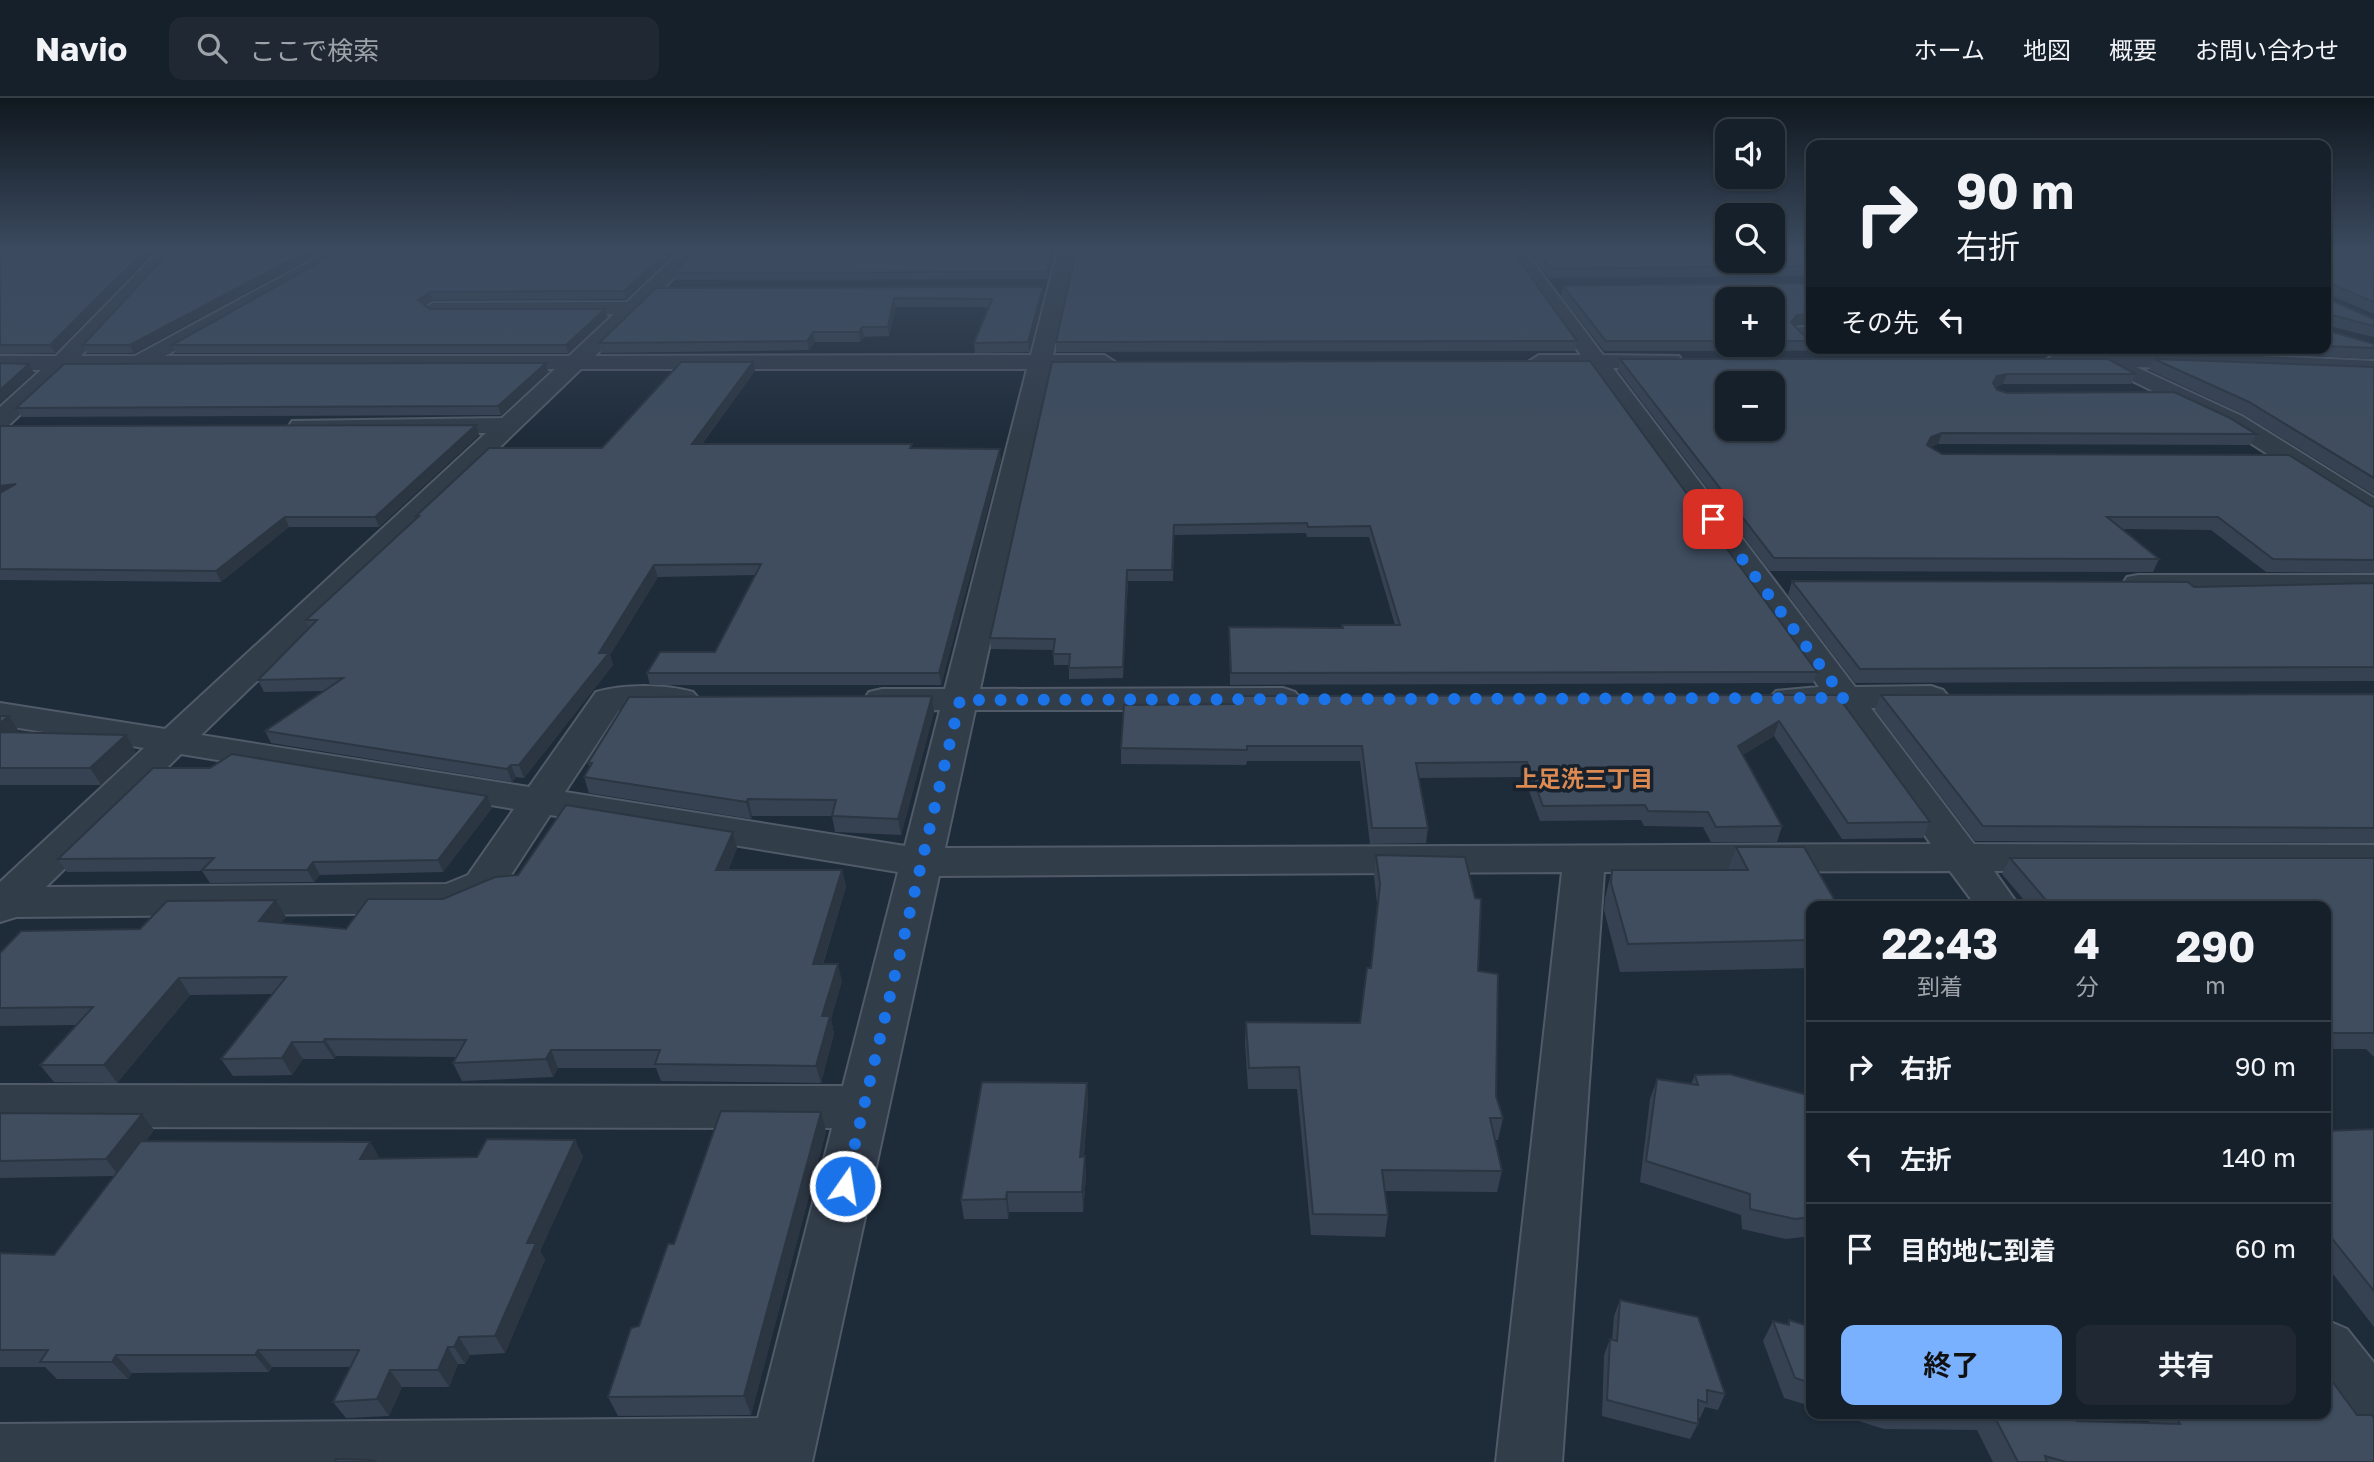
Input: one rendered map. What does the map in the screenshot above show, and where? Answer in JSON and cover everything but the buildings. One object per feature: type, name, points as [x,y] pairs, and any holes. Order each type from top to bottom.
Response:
[{"type":"street","points":[[0,420],[63,362],[110,313]]},
{"type":"street","points":[[139,362],[230,313]]},
{"type":"street","points":[[3,905],[172,741],[512,425],[575,363],[634,313]]},
{"type":"street","points":[[0,1456],[781,1456],[1041,362],[1046,313]]},
{"type":"street","points":[[1570,313],[1597,362],[1994,901]]},
{"type":"street","points":[[2088,354],[2233,421],[2374,510]]},
{"type":"street","points":[[2036,360],[2196,360],[2374,368]]},
{"type":"street","points":[[1513,362],[1695,361]]},
{"type":"street","points":[[0,363],[1124,362]]},
{"type":"street","points":[[2123,394],[2177,394]]},
{"type":"street","points":[[277,426],[512,425]]},
{"type":"street","points":[[0,427],[28,427]]},
{"type":"street","points":[[2235,456],[2289,456]]},
{"type":"street","points":[[1760,583],[1801,583]]},
{"type":"street","points":[[2109,583],[2374,584]]},
{"type":"street","points":[[1747,698],[1969,697]]},
{"type":"street","points":[[3,905],[451,898],[483,885],[608,699],[716,699]]},
{"type":"street","points":[[852,699],[1319,699]]},
{"type":"street","points":[[0,713],[923,862],[1961,857],[2374,858]]},
{"type":"street","points":[[1529,1462],[1584,859]]},
{"type":"street","points":[[0,1106],[864,1107]]},
{"type":"street","points":[[2331,1356],[2374,1415]]},
{"type":"district","name":"上足洗三丁目","points":[[1584,779]]},
{"type":"route","points":[[845,1186],[960,700],[1844,698],[1713,519]]}]
